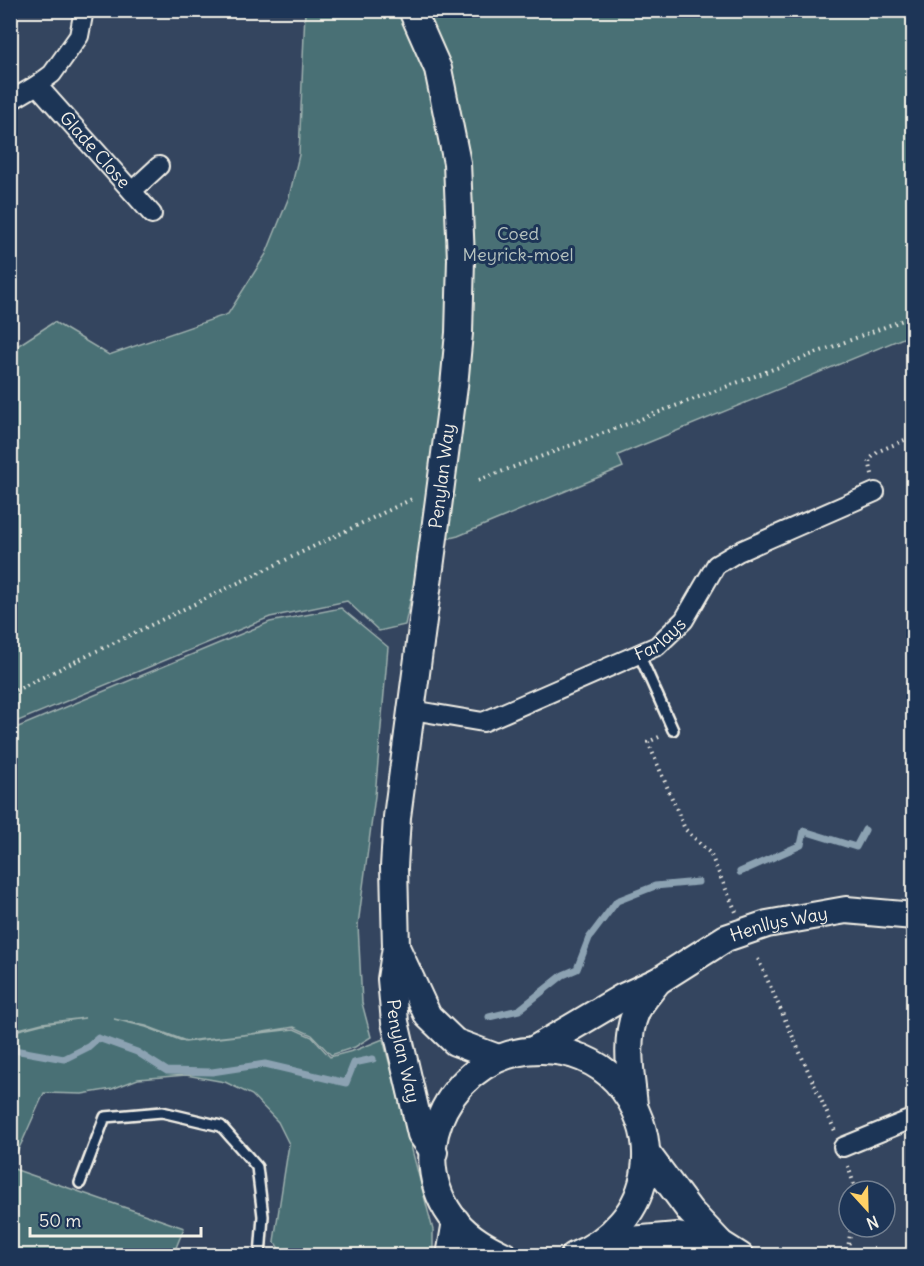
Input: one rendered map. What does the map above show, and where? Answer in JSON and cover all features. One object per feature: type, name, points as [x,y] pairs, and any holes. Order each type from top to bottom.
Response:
[{"type":"street","points":[[10,101],[52,74],[79,36],[84,10]]},
{"type":"street","name":"Penylan Way","points":[[412,10],[438,69],[458,163],[461,259],[459,333],[454,386],[397,817],[394,857],[396,947],[391,979],[395,1022],[421,1134],[434,1152]]},
{"type":"street","name":"Glade Close","points":[[37,85],[152,214]]},
{"type":"street","points":[[132,191],[159,166]]},
{"type":"street","name":"Farlays","points":[[412,710],[483,722],[657,646],[684,620],[716,565],[738,552],[875,492]]},
{"type":"street","name":"Henllys Way","points":[[536,1050],[603,1008],[658,981],[726,938],[767,924],[846,910],[914,916]]},
{"type":"street","name":"Penylan Way","points":[[396,947],[428,1016],[456,1042],[498,1058]]},
{"type":"street","name":"Henllys Way","points":[[635,1107],[631,1071],[631,1029],[637,1011],[658,981]]},
{"type":"street","points":[[505,1256],[487,1248],[470,1236],[444,1203],[437,1184],[434,1152],[438,1122],[459,1086],[474,1071],[511,1053],[536,1050],[553,1050],[573,1054],[592,1062],[609,1074],[624,1090],[635,1107],[642,1127],[646,1152],[641,1188],[620,1225],[605,1239],[584,1251]]},
{"type":"street","points":[[843,1148],[914,1118]]},
{"type":"street","points":[[646,1152],[690,1210],[730,1250]]},
{"type":"street","points":[[450,1256],[456,1221]]},
{"type":"street","points":[[584,1251],[631,1239],[677,1236],[730,1250]]},
{"type":"lane","points":[[639,654],[673,730]]},
{"type":"lane","points":[[80,1183],[105,1117],[162,1112],[221,1126],[257,1167],[263,1216],[260,1256]]},
{"type":"path","points":[[479,480],[914,316]]},
{"type":"path","points":[[875,492],[869,460],[879,451],[914,436]]},
{"type":"path","points":[[10,693],[414,498]]},
{"type":"path","points":[[673,730],[648,742],[685,829],[710,853],[738,917]]},
{"type":"path","points":[[758,959],[843,1148],[852,1179]]},
{"type":"path","points":[[847,1256],[850,1239]]},
{"type":"green space","name":"Coed Meyrick-moel","points":[[305,11],[913,11],[913,334],[618,455],[623,467],[458,536],[422,545],[405,625],[379,631],[347,601],[270,617],[11,724],[11,350],[54,322],[109,355],[228,314],[266,254],[289,197],[299,155]]},
{"type":"green space","points":[[341,608],[388,647],[375,796],[358,925],[362,1003],[371,1037],[355,1047],[331,1055],[312,1035],[294,1027],[186,1041],[146,1026],[114,1019],[146,1027],[185,1042],[294,1029],[312,1037],[330,1057],[383,1039],[433,1230],[433,1255],[283,1255],[274,1241],[289,1144],[278,1122],[252,1095],[225,1082],[186,1075],[138,1079],[112,1089],[82,1094],[44,1093],[11,1164],[11,1032],[42,1024],[85,1018],[42,1023],[11,1031],[11,730],[270,622]]},
{"type":"green space","points":[[11,1168],[184,1228],[173,1255],[11,1255]]},
{"type":"waterway","points":[[740,872],[801,845],[804,831],[856,847],[865,830]]},
{"type":"waterway","points":[[489,1017],[519,1010],[563,975],[577,969],[589,938],[617,901],[655,886],[698,882]]},
{"type":"waterway","points":[[10,1052],[14,1050],[64,1059],[88,1047],[98,1038],[137,1052],[167,1071],[212,1072],[265,1064],[346,1083],[354,1063],[373,1059]]}]
